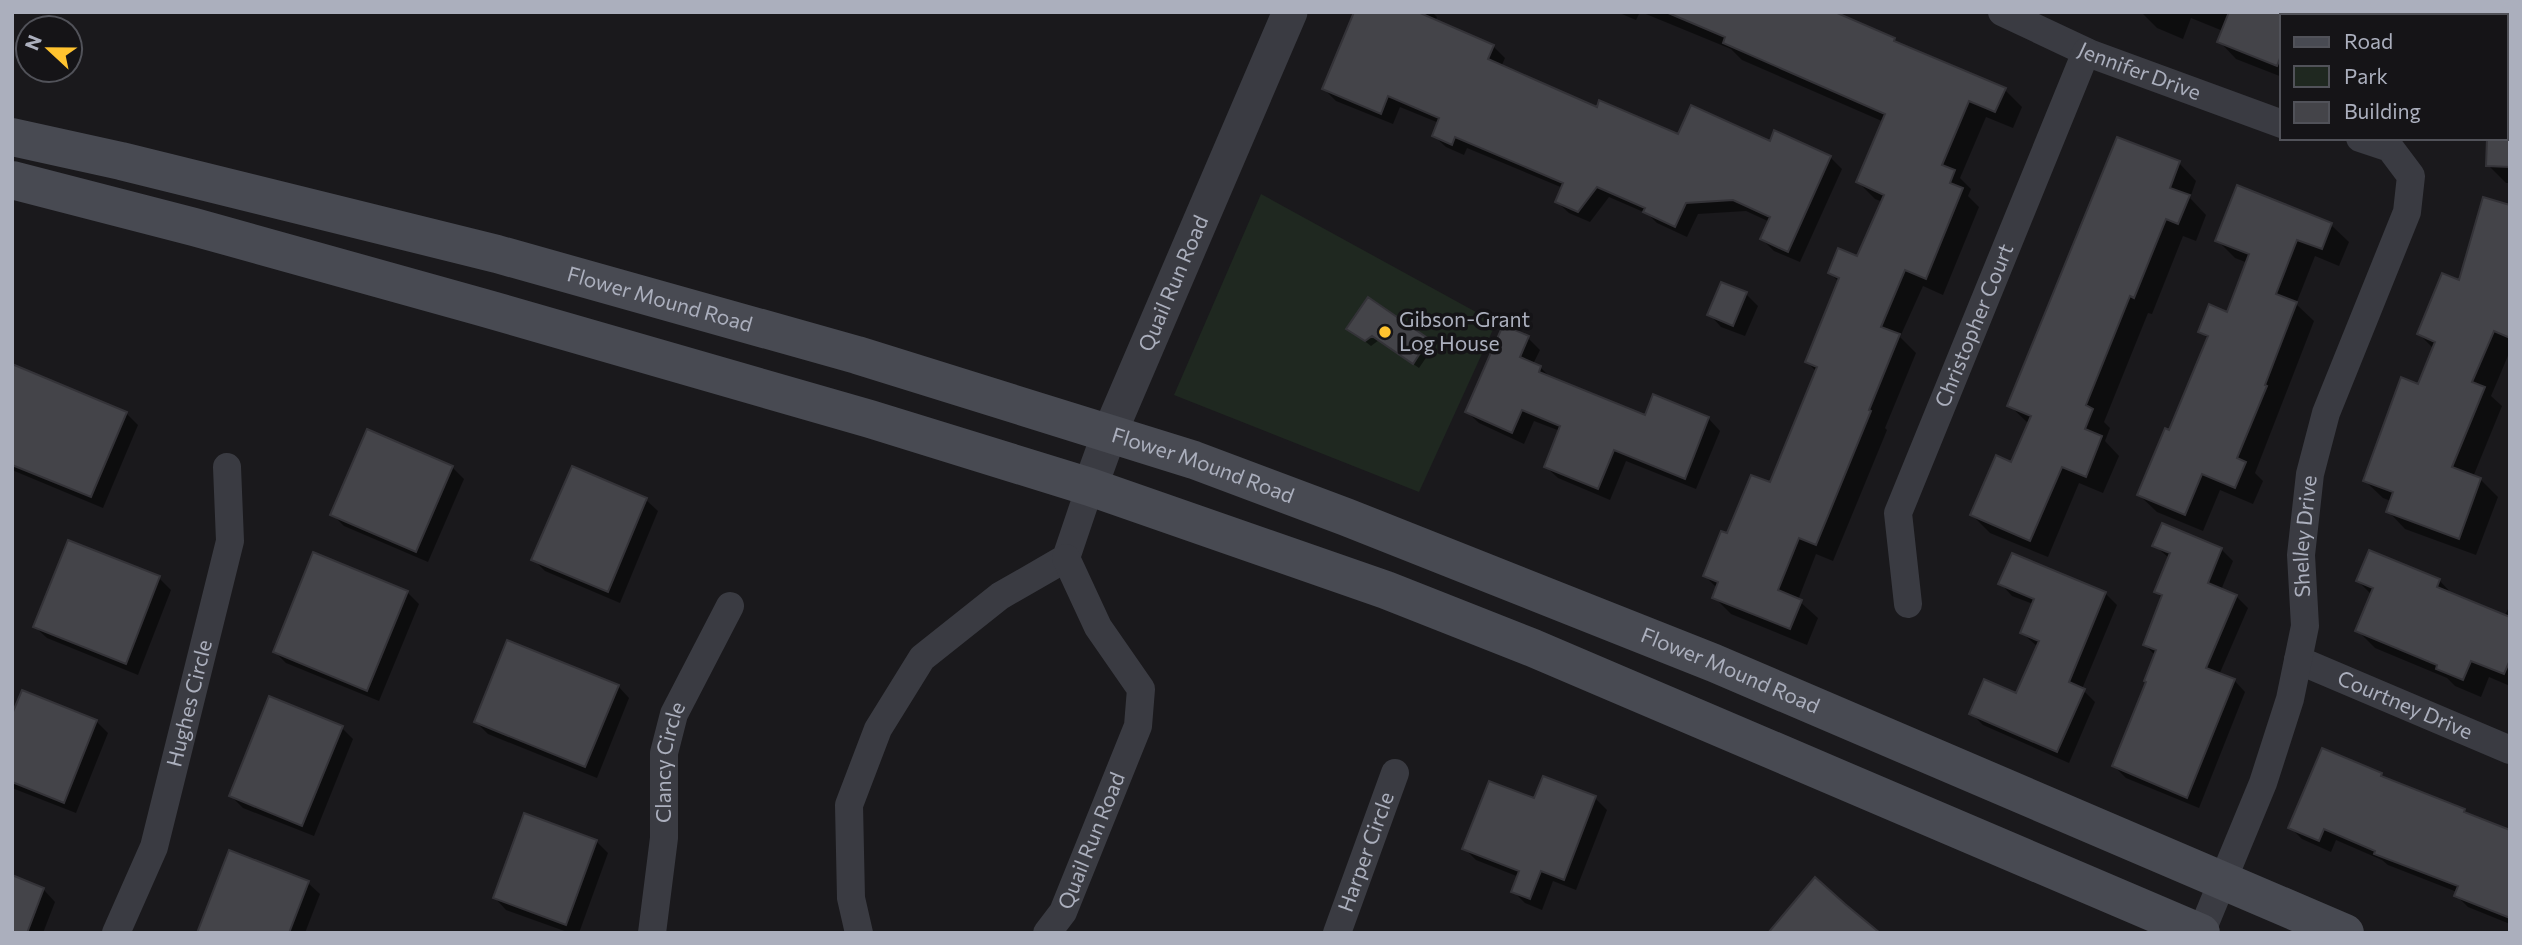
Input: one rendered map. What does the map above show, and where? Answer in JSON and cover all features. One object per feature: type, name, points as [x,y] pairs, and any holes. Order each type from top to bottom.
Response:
[{"type":"main road","name":"Flower Mound Road","points":[[12,137],[121,161],[497,254],[857,355],[1194,460],[1591,612],[2345,933]]},
{"type":"main road","points":[[12,180],[194,227],[481,307],[870,419],[1090,486],[1386,590],[1533,648],[2201,933]]},
{"type":"street","name":"Quail Run Road","points":[[1047,933],[1063,912],[1138,726],[1141,689],[1098,627],[1066,558],[1110,432],[1290,12]]},
{"type":"street","name":"Jennifer Drive","points":[[2002,12],[2086,51],[2280,123]]},
{"type":"street","name":"Christopher Court","points":[[1908,604],[1898,513],[2086,51]]},
{"type":"street","name":"Shelley Drive","points":[[2201,933],[2267,771],[2290,699],[2305,626],[2301,555],[2310,474],[2326,414],[2407,212],[2411,176],[2390,148],[2366,140]]},
{"type":"street","name":"Hughes Circle","points":[[116,933],[154,847],[230,541],[227,467]]},
{"type":"street","points":[[859,933],[851,898],[849,805],[878,729],[922,658],[1000,596],[1066,558]]},
{"type":"street","name":"Clancy Circle","points":[[652,933],[664,838],[664,753],[674,714],[730,606]]},
{"type":"street","name":"Courtney Drive","points":[[2298,660],[2510,750]]},
{"type":"street","name":"Harper Circle","points":[[1337,933],[1395,773]]},
{"type":"green space","points":[[1261,194],[1496,323],[1419,492],[1174,395]]},
{"type":"building","points":[[1354,12],[1418,12],[1494,45],[1488,59],[1597,107],[1599,100],[1678,134],[1691,105],[1770,141],[1774,130],[1831,156],[1788,252],[1760,239],[1770,217],[1733,200],[1686,203],[1675,227],[1643,212],[1645,208],[1597,187],[1578,212],[1555,202],[1563,183],[1455,137],[1452,145],[1432,136],[1439,118],[1388,96],[1381,114],[1322,89]]},
{"type":"building","points":[[1666,12],[1835,12],[1895,38],[1894,41],[2006,88],[1995,112],[1969,101],[1942,165],[1955,170],[1950,183],[1963,188],[1926,279],[1905,270],[1881,327],[1900,334],[1869,410],[1871,411],[1816,545],[1799,538],[1778,590],[1802,600],[1790,629],[1712,598],[1718,582],[1703,576],[1721,531],[1727,533],[1751,475],[1770,482],[1817,367],[1805,362],[1839,278],[1828,273],[1838,248],[1857,256],[1884,195],[1856,182],[1885,114],[1723,43],[1725,37]]},
{"type":"building","points":[[2229,12],[2282,12],[2280,58],[2277,66],[2217,42]]},
{"type":"building","points":[[2117,137],[2180,161],[2170,188],[2190,195],[2178,224],[2166,219],[2134,298],[2130,296],[2086,405],[2093,409],[2085,429],[2102,436],[2086,477],[2062,467],[2030,541],[1970,515],[1996,455],[2011,462],[2031,416],[2007,406]]},
{"type":"building","points":[[2510,138],[2510,167],[2486,166],[2487,140]]},
{"type":"building","points":[[2237,185],[2332,223],[2322,249],[2297,240],[2276,294],[2297,302],[2265,385],[2267,386],[2237,458],[2246,462],[2235,488],[2202,474],[2185,515],[2137,495],[2165,428],[2169,430],[2208,336],[2198,332],[2209,304],[2227,312],[2249,254],[2215,241]]},
{"type":"building","points":[[2483,197],[2510,205],[2510,338],[2494,331],[2472,382],[2485,387],[2452,467],[2481,478],[2459,539],[2386,512],[2393,492],[2363,481],[2401,377],[2418,384],[2435,342],[2417,334],[2442,273],[2459,280]]},
{"type":"building","points":[[1721,282],[1747,292],[1733,326],[1707,315]]},
{"type":"building","name":"Gibson-Grant Log House","points":[[1368,297],[1429,339],[1413,364],[1372,336],[1365,341],[1346,329]]},
{"type":"building","points":[[1503,325],[1529,336],[1520,357],[1541,366],[1539,372],[1645,415],[1653,394],[1709,417],[1685,479],[1614,450],[1598,489],[1544,467],[1560,426],[1522,410],[1512,433],[1465,412]]},
{"type":"building","points":[[12,364],[127,412],[91,497],[12,465]]},
{"type":"building","points":[[367,429],[453,466],[416,552],[330,515]]},
{"type":"building","points":[[572,466],[647,498],[608,592],[531,560]]},
{"type":"building","points":[[2162,523],[2222,548],[2208,583],[2237,595],[2206,668],[2235,679],[2187,798],[2112,766],[2156,650],[2143,645],[2162,595],[2154,592],[2170,553],[2152,546]]},
{"type":"building","points":[[68,540],[160,576],[126,664],[33,627]]},
{"type":"building","points":[[2369,550],[2440,579],[2437,587],[2510,617],[2510,660],[2504,674],[2471,661],[2463,680],[2436,669],[2437,665],[2355,631],[2373,588],[2356,581]]},
{"type":"building","points":[[313,552],[408,591],[367,691],[273,652]]},
{"type":"building","points":[[2012,553],[2106,592],[2069,682],[2085,689],[2057,752],[1969,714],[1984,679],[2016,693],[2039,641],[2020,633],[2034,599],[1998,584]]},
{"type":"building","points":[[507,640],[619,685],[585,767],[474,722]]},
{"type":"building","points":[[22,690],[97,720],[64,803],[12,782],[12,714]]},
{"type":"building","points":[[269,696],[343,726],[302,826],[229,796]]},
{"type":"building","points":[[2322,748],[2510,830],[2510,918],[2454,896],[2458,886],[2374,854],[2375,851],[2324,829],[2319,841],[2288,828]]},
{"type":"building","points":[[1543,776],[1596,796],[1564,880],[1541,871],[1530,899],[1511,892],[1519,871],[1462,849],[1489,781],[1534,798]]},
{"type":"building","points":[[524,813],[597,840],[566,925],[493,898]]},
{"type":"building","points":[[229,850],[309,881],[289,933],[197,933]]},
{"type":"building","points":[[12,875],[44,888],[27,933],[12,933]]},
{"type":"building","points":[[1815,877],[1845,904],[1880,933],[1768,933]]},
{"type":"place","name":"Gibson-Grant Log House","points":[[1385,332]]}]
